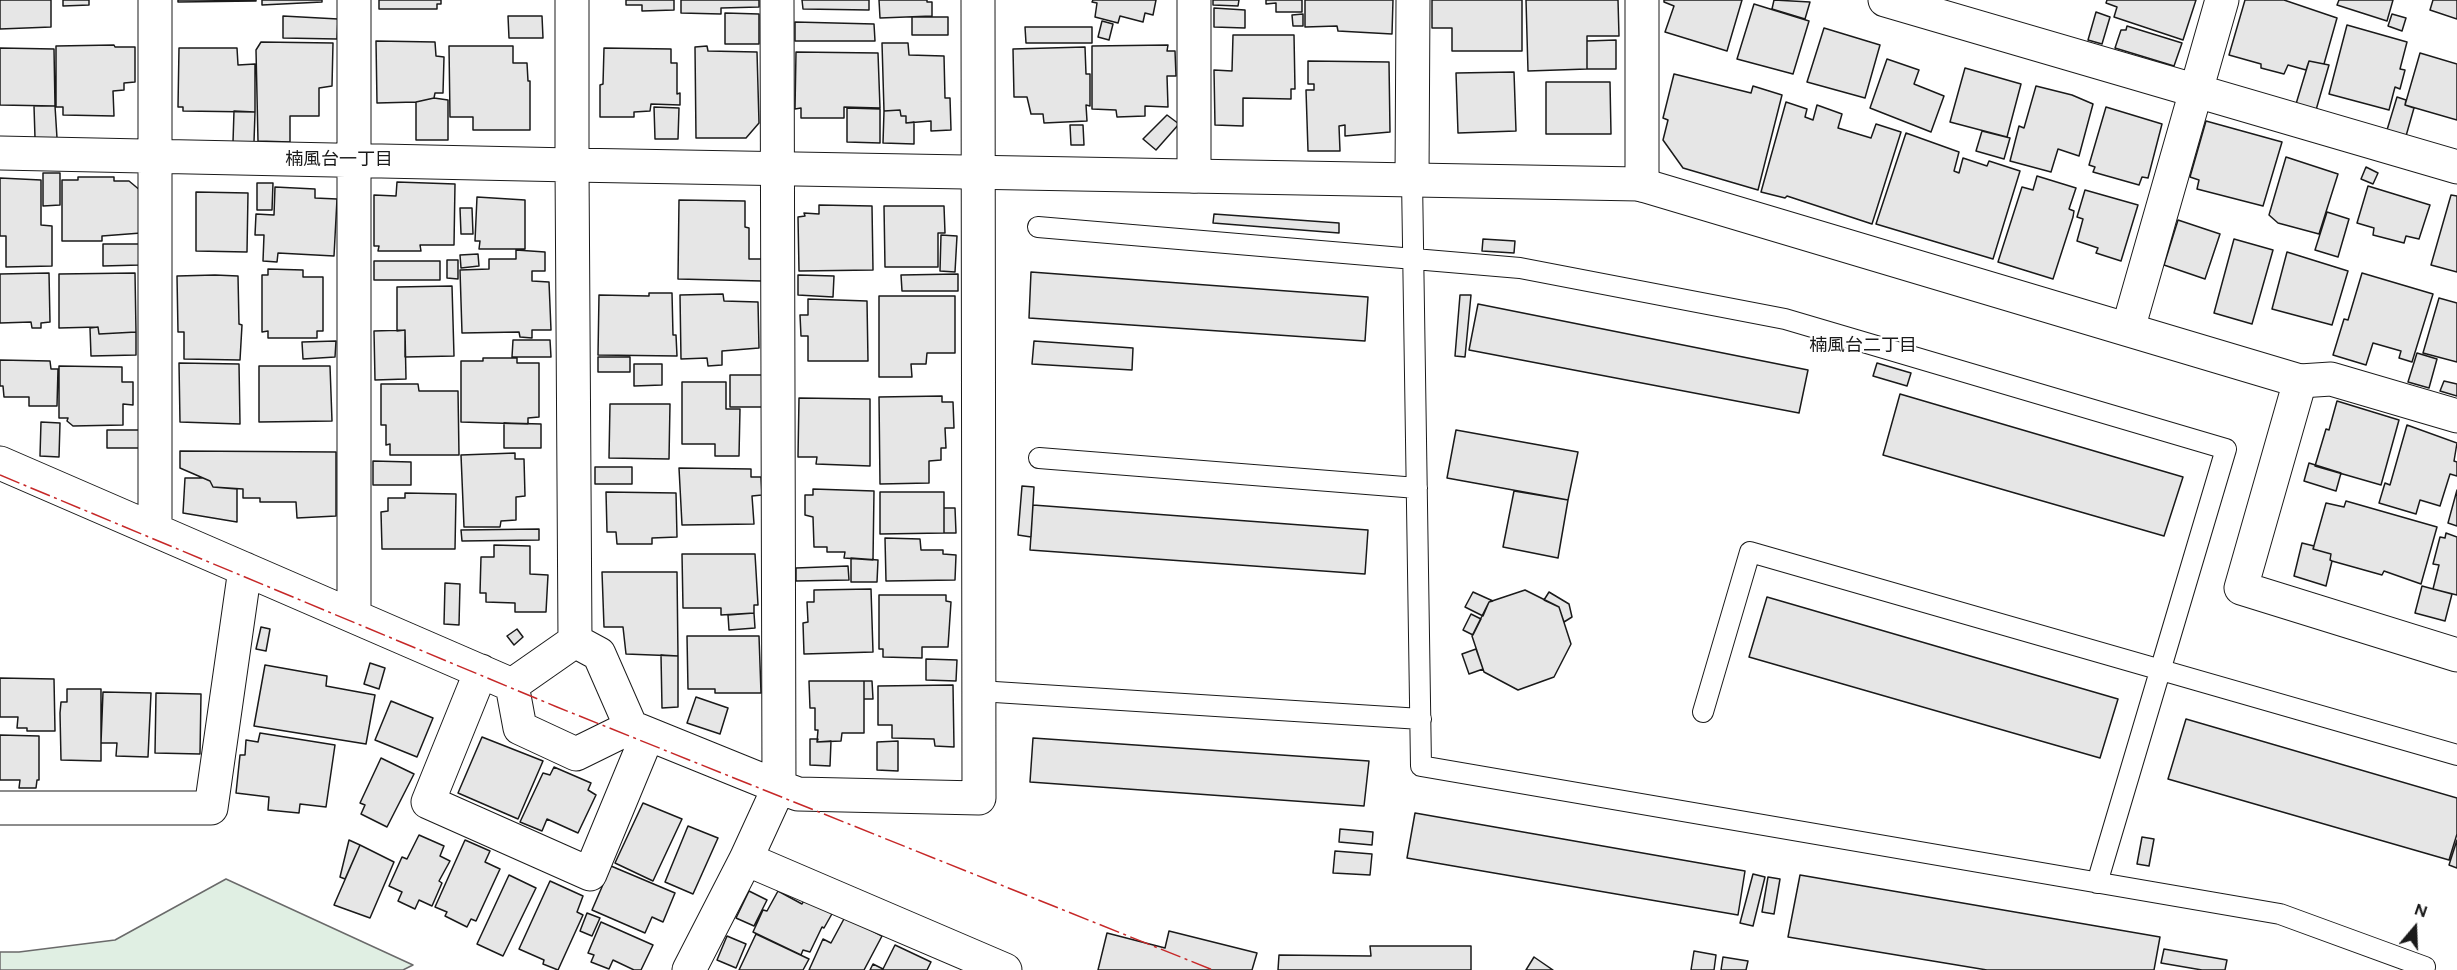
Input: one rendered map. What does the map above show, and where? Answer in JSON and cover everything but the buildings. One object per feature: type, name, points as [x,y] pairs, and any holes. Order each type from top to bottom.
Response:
[{"type":"street","points":[[155,0],[155,530]]},
{"type":"street","points":[[354,0],[354,616]]},
{"type":"street","points":[[572,0],[575,641]]},
{"type":"street","points":[[689,970],[746,859],[779,787],[777,0]]},
{"type":"street","points":[[575,641],[599,654],[639,731],[779,787],[798,794],[979,798],[978,0]]},
{"type":"street","points":[[1194,0],[1194,176]]},
{"type":"street","points":[[1412,179],[1413,0]]},
{"type":"street","points":[[1642,0],[1642,184]]},
{"type":"street","points":[[1885,0],[2457,167]]},
{"type":"street","points":[[2128,329],[2198,91],[2222,0]]},
{"type":"street","points":[[0,153],[1642,184],[2300,381],[2331,380],[2457,416]]},
{"type":"street","points":[[2300,381],[2241,588],[2457,656]]},
{"type":"street","points":[[0,463],[512,685]]},
{"type":"street","points":[[0,808],[211,808],[245,570]]},
{"type":"street","points":[[512,685],[575,641]]},
{"type":"street","points":[[481,671],[428,802],[590,874],[639,731]]},
{"type":"street","points":[[512,685],[520,728],[576,754],[639,731]]},
{"type":"street","points":[[746,859],[951,959],[1005,970]]},
{"type":"lane","points":[[1412,179],[1421,766],[2280,914],[2425,967]]},
{"type":"lane","points":[[1038,227],[1414,257],[1520,268],[1785,319],[2226,449],[2097,883]]},
{"type":"lane","points":[[1039,458],[1417,488]]},
{"type":"lane","points":[[1703,712],[1750,552],[2457,755]]},
{"type":"lane","points":[[979,691],[1421,719]]},
{"type":"green space","points":[[226,879],[413,965],[403,970],[0,970],[0,952],[19,952],[115,940]]},
{"type":"power","points":[[0,475],[557,707],[1213,970]]},
{"type":"district","name":"楠風台一丁目","points":[[339,160]]},
{"type":"district","name":"楠風台二丁目","points":[[1863,346]]}]
